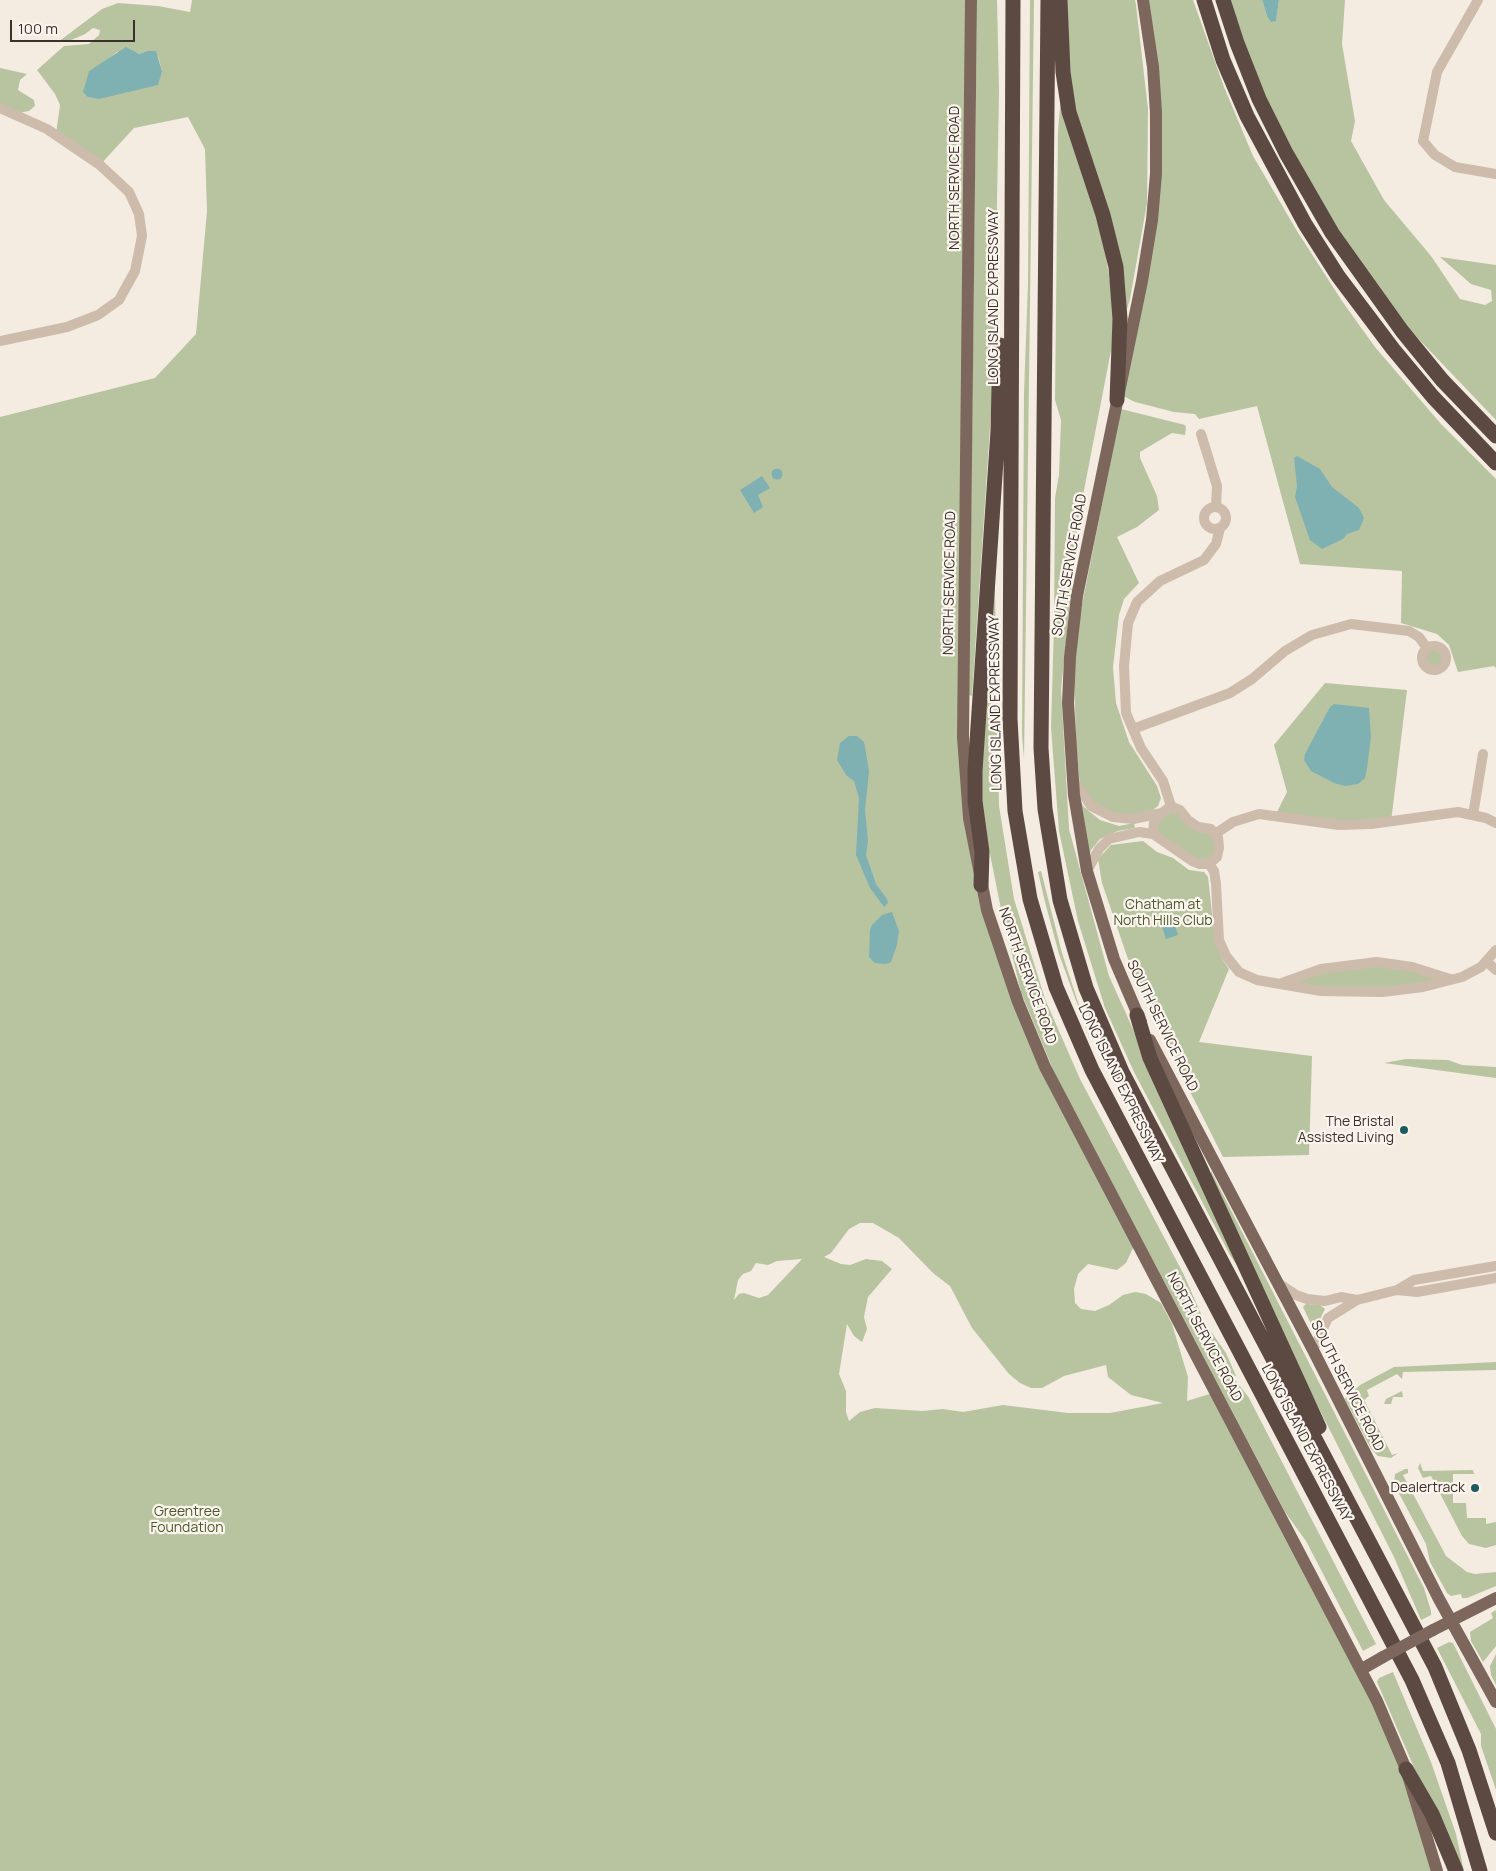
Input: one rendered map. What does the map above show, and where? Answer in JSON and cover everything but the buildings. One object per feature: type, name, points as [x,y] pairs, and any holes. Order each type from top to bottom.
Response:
[{"type":"highway","name":"LONG ISLAND EXPRESSWAY","points":[[1013,0],[1010,226],[1011,757],[1019,841],[1040,936],[1067,1016],[1092,1070],[1415,1686],[1450,1770],[1480,1871]]},
{"type":"highway","name":"LONG ISLAND EXPRESSWAY","points":[[1048,0],[1041,729],[1045,809],[1054,870],[1076,960],[1112,1052],[1434,1667],[1469,1750],[1496,1833]]},
{"type":"highway","points":[[1060,0],[1063,72],[1069,112],[1103,215],[1116,266],[1120,319],[1117,400]]},
{"type":"highway","points":[[1204,0],[1223,60],[1247,116],[1274,171],[1305,224],[1342,282],[1392,350],[1433,397],[1496,463]]},
{"type":"highway","points":[[1223,0],[1237,43],[1262,106],[1300,180],[1332,233],[1406,337],[1442,380],[1496,436]]},
{"type":"highway","points":[[981,885],[982,852],[975,801],[974,771],[1000,409],[1001,252],[1010,226]]},
{"type":"highway","points":[[1137,1015],[1150,1058],[1323,1434],[1329,1464]]},
{"type":"highway","points":[[1406,1769],[1432,1814],[1456,1871]]},
{"type":"main road","name":"NORTH SERVICE ROAD","points":[[971,0],[963,727],[967,801],[981,885],[992,928],[1014,993],[1046,1067],[1362,1669],[1406,1769],[1437,1871]]},
{"type":"main road","name":"SOUTH SERVICE ROAD","points":[[1143,0],[1155,98],[1155,189],[1142,281],[1082,566],[1073,626],[1068,703],[1072,779],[1087,871],[1111,952],[1137,1015],[1313,1350],[1451,1621],[1496,1702]]},
{"type":"main road","points":[[1362,1669],[1496,1598]]},
{"type":"street","points":[[1478,0],[1437,72],[1423,141],[1436,155],[1455,167],[1496,174]]},
{"type":"street","points":[[0,108],[11,111],[47,129],[100,165],[129,192],[140,214],[142,236],[135,271],[119,300],[98,315],[67,327],[0,341]]},
{"type":"street","points":[[1201,434],[1217,486],[1216,506]]},
{"type":"street","points":[[1087,871],[1099,849],[1109,839],[1139,832],[1153,834],[1192,861],[1200,864],[1209,864],[1217,857],[1219,848],[1215,834],[1211,829],[1198,826],[1188,820],[1180,810],[1171,806],[1163,781],[1141,748],[1126,713],[1124,666],[1128,623],[1137,602],[1160,581],[1204,560],[1216,544],[1220,528],[1225,523],[1226,516],[1223,510],[1216,506],[1209,508],[1204,518],[1210,527],[1220,528]]},
{"type":"street","points":[[1133,729],[1230,693],[1252,679],[1285,651],[1312,635],[1351,624],[1409,631],[1418,637],[1427,648]]},
{"type":"street","points":[[1473,815],[1483,754]]},
{"type":"street","points":[[1072,779],[1091,806],[1113,817],[1133,819],[1162,813]]},
{"type":"street","points":[[1153,834],[1154,822],[1171,806]]},
{"type":"street","points":[[1215,834],[1233,822],[1260,814],[1339,825],[1371,824],[1458,812],[1496,823]]},
{"type":"street","points":[[1209,864],[1214,871],[1216,884],[1219,940],[1226,956],[1240,972],[1257,980],[1321,991],[1367,993],[1423,987],[1468,974],[1486,961],[1496,950]]},
{"type":"street","points":[[1486,961],[1496,970]]},
{"type":"street","points":[[1280,984],[1321,969],[1377,962],[1412,967],[1450,980]]},
{"type":"street","points":[[1313,1350],[1328,1318],[1357,1300],[1397,1290],[1414,1280],[1496,1266]]},
{"type":"street","points":[[1397,1290],[1417,1292],[1496,1278]]},
{"type":"street","points":[[1278,1284],[1296,1296],[1307,1299],[1325,1301],[1341,1297],[1357,1300]]},
{"type":"green space","name":"Greentree Foundation","points":[[192,0],[971,0],[964,642],[974,849],[1018,1002],[1134,1246],[1126,1263],[1117,1270],[1088,1264],[1078,1274],[1074,1289],[1075,1303],[1081,1309],[1095,1311],[1109,1305],[1123,1295],[1135,1292],[1146,1294],[1161,1303],[1172,1324],[1188,1377],[1187,1401],[1216,1392],[1377,1701],[1437,1871],[0,1871],[0,417],[155,378],[196,334],[207,211],[205,149],[188,117],[134,128],[100,165],[56,134],[60,105],[55,94],[37,70],[64,46],[89,44],[99,35],[100,30],[93,28],[69,41],[58,42],[102,9],[118,3],[158,6],[190,12]],"holes":[[[147,51],[158,56],[162,71],[89,71],[117,52],[139,54]],[[860,1223],[873,1223],[899,1238],[933,1273],[950,1286],[972,1328],[1009,1374],[1020,1383],[1031,1388],[1042,1388],[1064,1376],[1106,1365],[1108,1377],[1131,1395],[1163,1403],[1110,1413],[1068,1413],[1003,1405],[963,1412],[943,1409],[922,1411],[875,1408],[860,1412],[849,1421],[846,1412],[846,1391],[839,1374],[847,1324],[854,1336],[862,1342],[867,1329],[864,1317],[868,1297],[892,1269],[882,1261],[866,1259],[850,1265],[841,1264],[824,1257],[831,1253],[849,1229]],[[802,1259],[768,1295],[759,1298],[744,1293],[739,1294],[734,1300],[738,1280],[743,1274],[751,1271],[756,1263],[768,1265],[777,1261]]]},
{"type":"green space","points":[[977,0],[997,0],[999,91],[994,368],[972,696],[969,695]]},
{"type":"green space","points":[[1030,0],[1034,0],[1024,759],[1022,734],[1024,394],[1028,283]]},
{"type":"green space","points":[[1065,0],[1135,0],[1136,5],[1148,109],[1147,203],[1130,299],[1124,319],[1068,75]]},
{"type":"green space","points":[[1148,0],[1193,0],[1224,87],[1253,156],[1297,231],[1342,301],[1375,347],[1441,424],[1496,479],[1496,668],[1494,666],[1458,672],[1449,645],[1437,634],[1401,623],[1402,571],[1300,564],[1257,406],[1199,419],[1195,414],[1174,412],[1135,402],[1125,397],[1124,392],[1152,253]]},
{"type":"green space","points":[[1228,0],[1262,0],[1267,16],[1276,20],[1279,0],[1345,0],[1342,44],[1355,121],[1351,141],[1384,200],[1431,256],[1460,299],[1485,305],[1492,301],[1491,290],[1471,284],[1440,257],[1496,265],[1496,420],[1411,331],[1369,276],[1319,201],[1255,76]]},
{"type":"green space","points":[[0,68],[27,74],[20,80],[18,90],[34,100],[35,106],[29,111],[18,113],[0,108]]},
{"type":"green space","points":[[1061,95],[1104,244],[1112,295],[1114,335],[1079,516],[1061,689],[1069,829],[1109,976],[1245,1277],[1230,1255],[1134,1072],[1105,1008],[1078,921],[1059,831],[1051,728],[1055,498],[1059,475],[1061,420],[1055,400],[1058,131]]},
{"type":"green space","points":[[1121,409],[1185,425],[1186,428],[1185,435],[1172,433],[1140,452],[1140,458],[1157,496],[1159,510],[1137,527],[1117,537],[1139,583],[1124,599],[1119,615],[1113,667],[1116,703],[1129,742],[1157,786],[1161,798],[1158,806],[1150,812],[1133,816],[1108,813],[1088,799],[1080,787],[1076,742],[1074,673],[1079,620]]},
{"type":"green space","points":[[994,543],[999,806],[1014,899],[1045,999],[1080,1079],[1183,1273],[1205,1323],[1226,1353],[1236,1376],[1233,1377],[1249,1398],[1376,1644],[1363,1651],[1306,1541],[1285,1512],[1054,1072],[1021,992],[1000,904],[980,804]]},
{"type":"green space","points":[[1434,646],[1442,650],[1446,658],[1442,666],[1434,670],[1426,666],[1422,658],[1426,650]]},
{"type":"green space","points":[[1325,683],[1407,690],[1391,822],[1371,824],[1275,816],[1287,792],[1274,745]]},
{"type":"green space","points":[[1078,797],[1084,807],[1100,820],[1119,826],[1134,823],[1135,828],[1118,831],[1100,839],[1091,850],[1088,861]]},
{"type":"green space","points":[[1171,806],[1188,820],[1211,829],[1219,848],[1209,864],[1160,841],[1154,822]]},
{"type":"green space","name":"Chatham at North Hills Club","points":[[1143,841],[1157,852],[1173,858],[1189,870],[1204,872],[1208,877],[1215,939],[1222,959],[1229,969],[1199,1042],[1312,1056],[1309,1155],[1223,1157],[1163,1038],[1129,962],[1102,883],[1098,859],[1111,845]]},
{"type":"green space","points":[[1041,871],[1062,953],[1090,1039],[1059,954],[1038,872]]},
{"type":"green space","points":[[1384,962],[1451,980],[1375,993],[1280,984],[1321,969]]},
{"type":"green space","points":[[1406,1059],[1448,1060],[1462,1065],[1496,1067],[1496,1078],[1384,1063]]},
{"type":"green space","points":[[1211,1171],[1424,1588],[1431,1615],[1421,1620],[1394,1557],[1296,1363],[1211,1178]]},
{"type":"green space","points":[[1306,1304],[1320,1305],[1325,1309],[1316,1327],[1312,1326],[1303,1307]]},
{"type":"green space","points":[[1496,1362],[1496,1370],[1403,1372],[1402,1379],[1397,1374],[1367,1390],[1369,1396],[1364,1400],[1392,1455],[1398,1453],[1391,1458],[1378,1456],[1371,1449],[1345,1399],[1360,1385],[1394,1367]]},
{"type":"green space","points":[[1402,1391],[1403,1397],[1393,1397],[1391,1404],[1384,1404],[1386,1399]]},
{"type":"green space","points":[[1420,1463],[1423,1471],[1473,1470],[1474,1474],[1453,1474],[1453,1503],[1466,1503],[1467,1518],[1486,1518],[1486,1524],[1496,1522],[1496,1545],[1486,1548],[1469,1544],[1462,1536],[1431,1476],[1423,1478],[1418,1468]]},
{"type":"green space","points":[[1408,1469],[1408,1473],[1403,1475],[1446,1556],[1467,1572],[1475,1574],[1496,1572],[1496,1586],[1467,1598],[1462,1598],[1461,1594],[1451,1596],[1447,1593],[1430,1562],[1426,1544],[1394,1484],[1395,1474]]},
{"type":"green space","points":[[1496,1610],[1496,1646],[1483,1662],[1471,1641],[1470,1632],[1493,1618],[1491,1613]]},
{"type":"green space","points":[[1449,1642],[1453,1643],[1496,1729],[1496,1790],[1481,1746],[1481,1734],[1437,1648]]},
{"type":"green space","points":[[1496,1654],[1496,1685],[1491,1675],[1490,1666]]},
{"type":"green space","points":[[1393,1672],[1431,1762],[1456,1834],[1464,1871],[1459,1871],[1377,1682],[1379,1678]]},
{"type":"water","points":[[1262,0],[1279,0],[1276,21],[1271,22],[1267,16]]},
{"type":"water","points":[[126,47],[139,54],[147,51],[156,51],[162,71],[158,85],[99,99],[88,97],[83,92],[89,71]]},
{"type":"water","points":[[1297,456],[1320,469],[1332,487],[1359,508],[1364,518],[1359,530],[1347,534],[1343,539],[1322,549],[1310,540],[1295,497],[1297,486],[1294,458]]},
{"type":"water","points":[[777,468],[783,474],[777,480],[771,474]]},
{"type":"water","points":[[762,476],[770,488],[758,495],[763,507],[754,513],[740,490]]},
{"type":"water","points":[[1334,704],[1369,708],[1371,737],[1367,768],[1365,778],[1358,784],[1345,786],[1334,783],[1311,771],[1304,760],[1305,754],[1330,707]]},
{"type":"water","points":[[849,736],[857,736],[864,742],[869,771],[865,810],[868,841],[866,855],[876,884],[887,899],[888,903],[884,907],[870,888],[856,855],[859,798],[854,781],[846,775],[837,760],[840,743]]},
{"type":"water","points":[[892,912],[899,931],[897,945],[891,962],[886,964],[875,963],[869,957],[870,930],[872,925],[882,915]]},
{"type":"water","points":[[1172,916],[1178,935],[1166,939],[1160,920]]},
{"type":"place","name":"The Bristal Assisted Living","points":[[1404,1130]]},
{"type":"place","name":"Dealertrack","points":[[1475,1488]]}]
